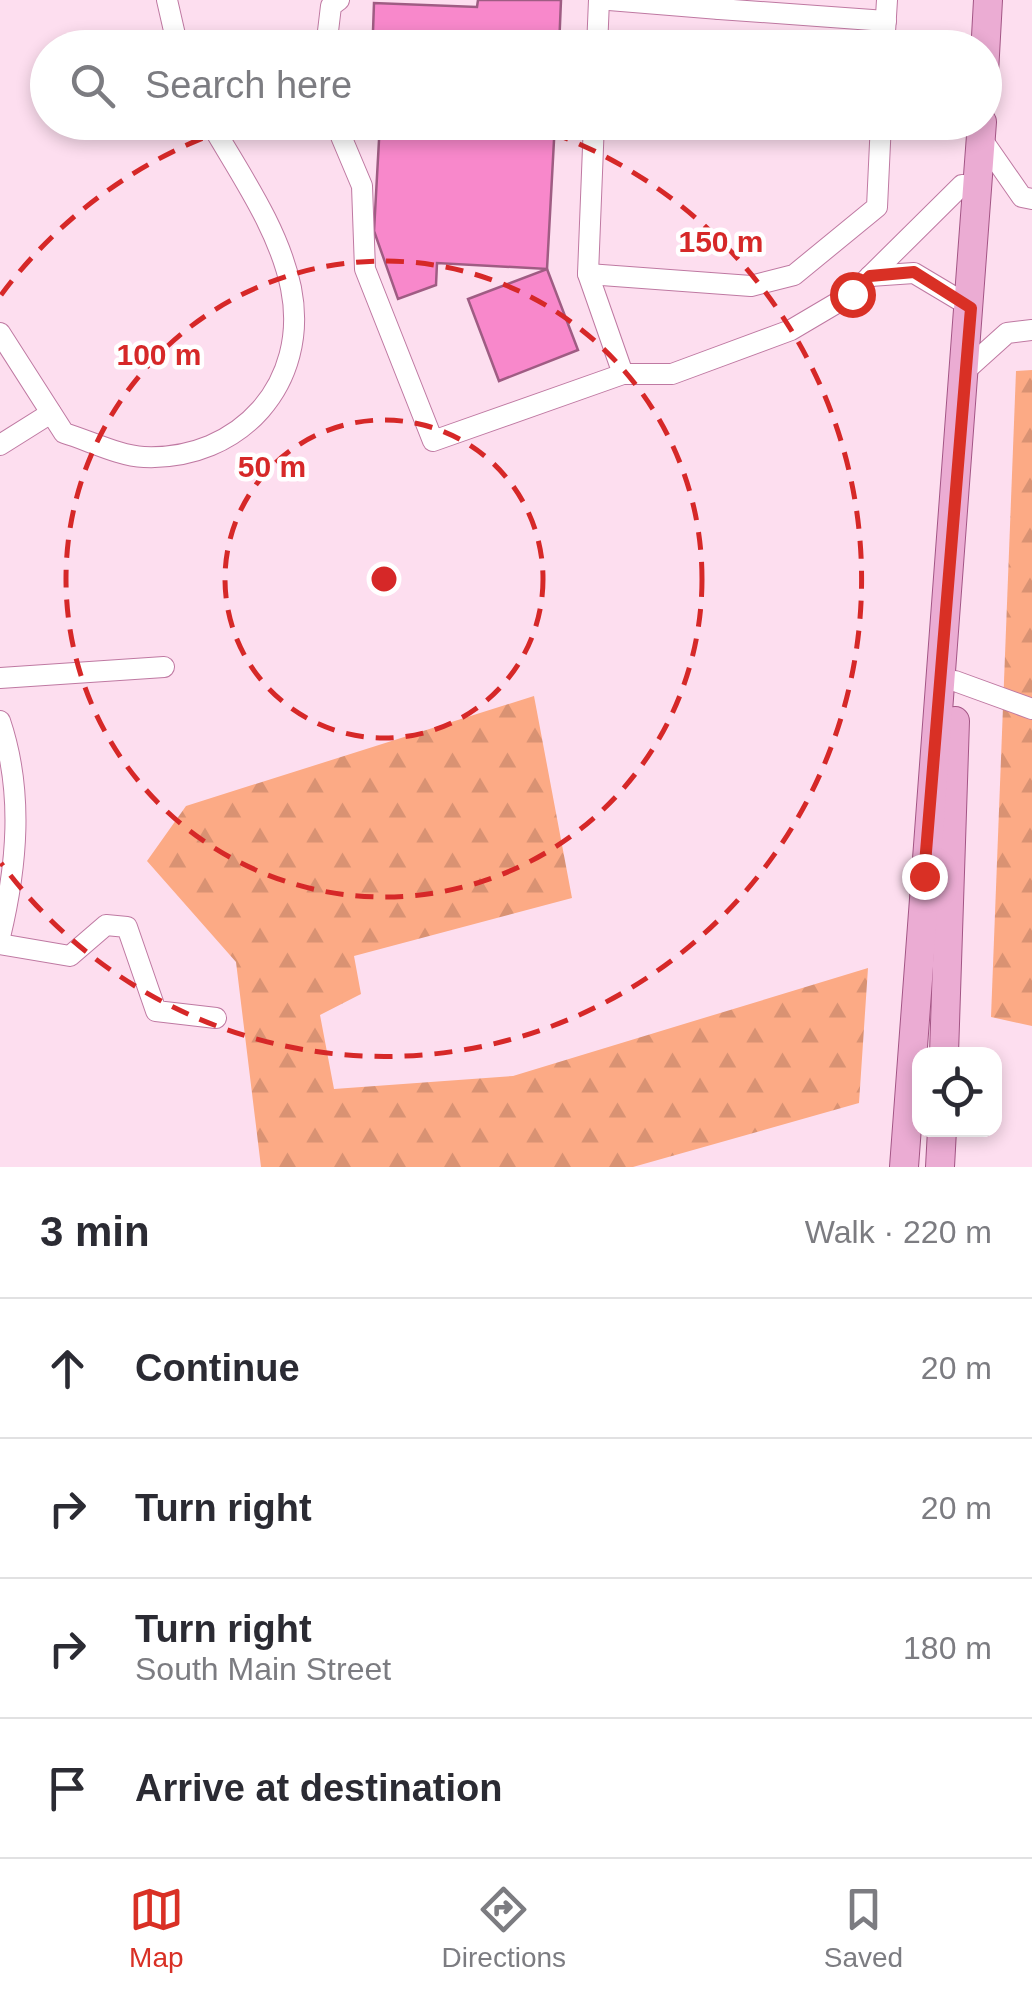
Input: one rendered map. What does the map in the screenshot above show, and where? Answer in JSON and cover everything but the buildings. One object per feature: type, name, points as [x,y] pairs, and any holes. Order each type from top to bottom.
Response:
[{"type":"main road","points":[[986,30],[988,0]]},
{"type":"main road","points":[[904,1167],[957,506],[981,140]]},
{"type":"main road","points":[[944,1047],[956,681],[957,506]]},
{"type":"main road","points":[[940,1167],[942,1137]]},
{"type":"street","points":[[167,0],[174,30]]},
{"type":"street","points":[[328,30],[330,6],[339,0]]},
{"type":"street","points":[[598,30],[600,0]]},
{"type":"street","points":[[609,0],[886,10]]},
{"type":"street","points":[[0,332],[64,433],[144,458],[218,446],[272,402],[293,351],[291,288],[260,208],[220,140]]},
{"type":"street","points":[[343,140],[362,186],[365,269],[432,441],[623,374],[672,374],[792,330],[852,294],[962,186],[978,187]]},
{"type":"street","points":[[593,140],[588,274],[623,374]]},
{"type":"street","points":[[588,274],[751,286],[794,275],[877,207],[880,140]]},
{"type":"street","points":[[988,140],[1022,197],[1032,199]]},
{"type":"street","points":[[870,276],[914,272],[971,308]]},
{"type":"street","points":[[967,369],[1007,333],[1032,330]]},
{"type":"street","points":[[0,445],[51,413]]},
{"type":"street","points":[[0,678],[164,667]]},
{"type":"street","points":[[956,681],[1032,710]]},
{"type":"street","points":[[0,721],[14,784],[16,824],[0,941],[70,956],[106,925],[126,927],[156,1011],[216,1018]]},
{"type":"green space","points":[[1032,370],[1032,1026],[991,1017],[1016,371]]},
{"type":"green space","points":[[534,696],[572,898],[354,956],[361,994],[320,1015],[334,1089],[513,1076],[868,968],[859,1103],[633,1167],[261,1167],[236,962],[147,861],[186,806]]},
{"type":"route","points":[[852,294],[870,276],[914,272],[971,308],[924,876]]}]
